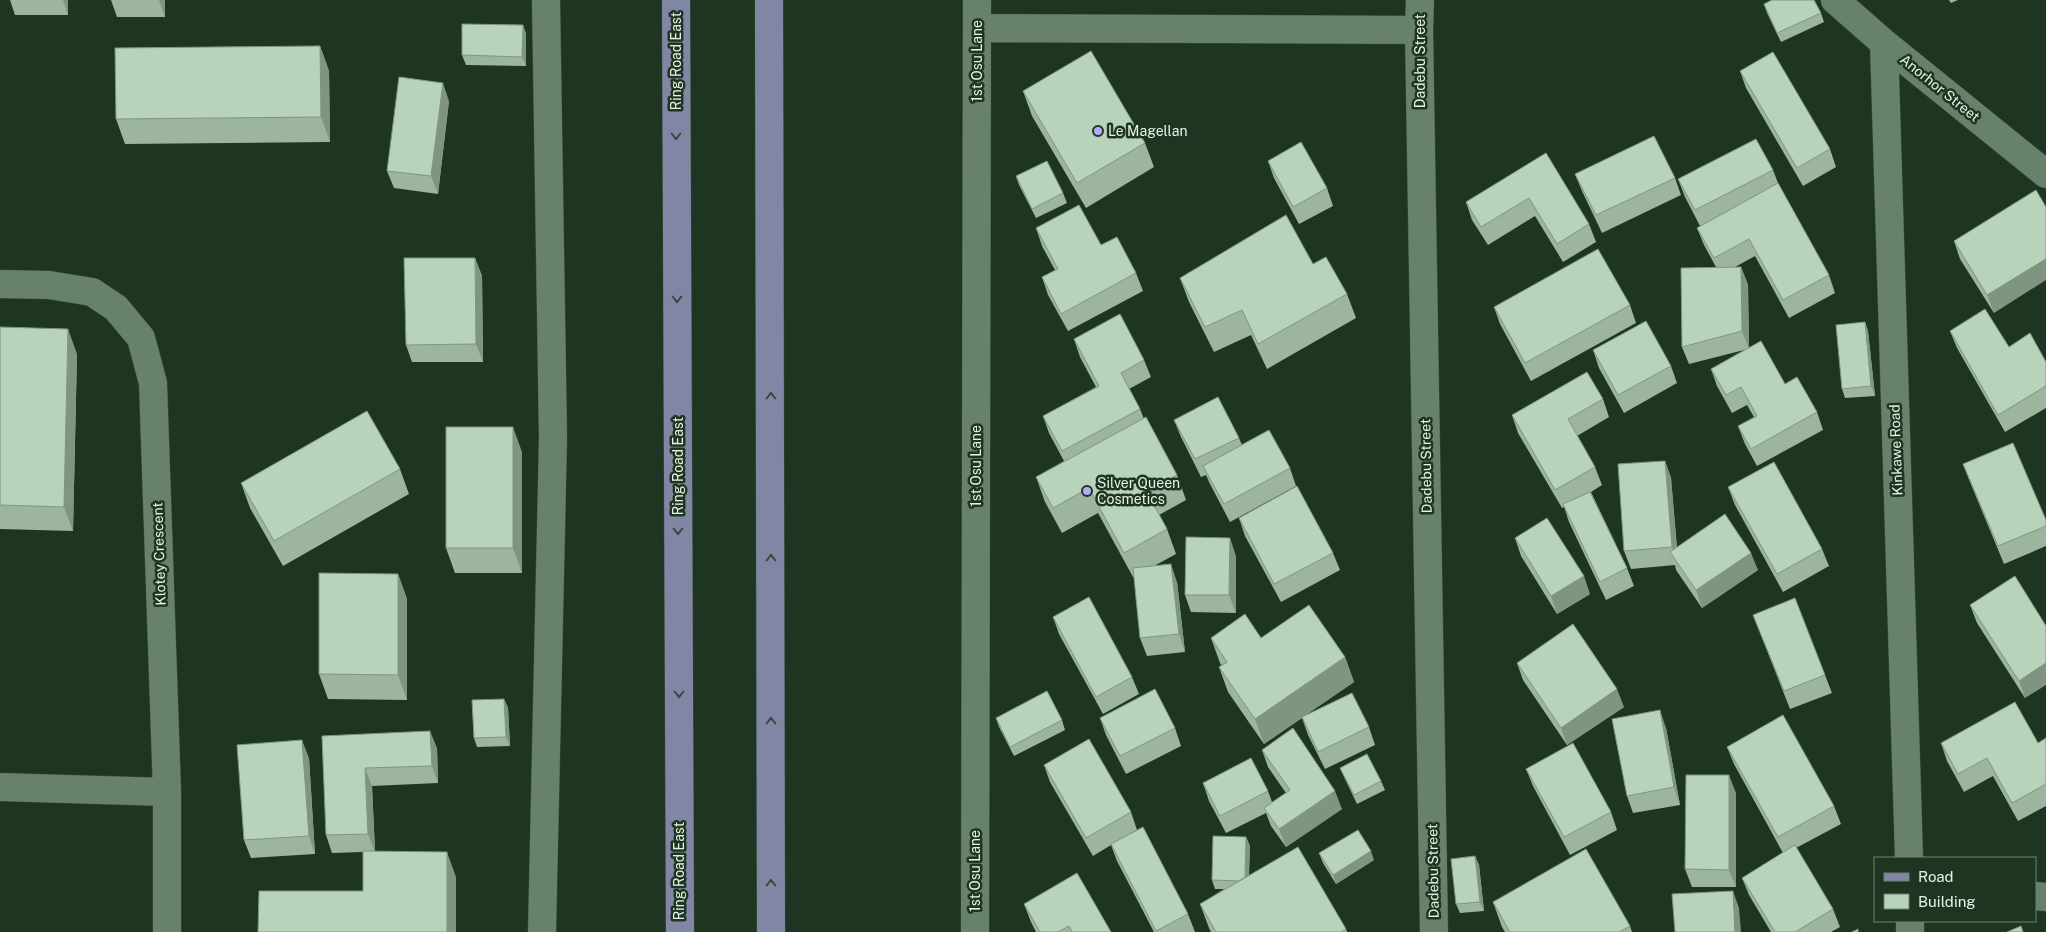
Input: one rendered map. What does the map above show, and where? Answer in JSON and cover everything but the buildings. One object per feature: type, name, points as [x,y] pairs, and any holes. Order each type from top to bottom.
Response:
[{"type":"main road","name":"Ring Road East","points":[[676,0],[680,932]]},
{"type":"main road","points":[[769,0],[771,932]]},
{"type":"street","points":[[542,932],[553,438],[546,0]]},
{"type":"street","name":"1st Osu Lane","points":[[975,932],[977,0]]},
{"type":"street","name":"Dadebu Street","points":[[1420,0],[1434,932]]},
{"type":"street","name":"Anorhor Street","points":[[1835,0],[1884,43],[2046,174]]},
{"type":"street","points":[[977,28],[1419,30]]},
{"type":"street","name":"Kinkawe Road","points":[[1884,43],[1909,857]]},
{"type":"street","name":"Klotey Crescent","points":[[0,284],[49,285],[92,292],[116,308],[141,338],[153,383],[166,792],[167,932]]},
{"type":"street","points":[[0,787],[166,792]]},
{"type":"place","name":"Le Magellan","points":[[1098,131]]},
{"type":"place","name":"Silver Queen Cosmetics","points":[[1087,491]]}]
